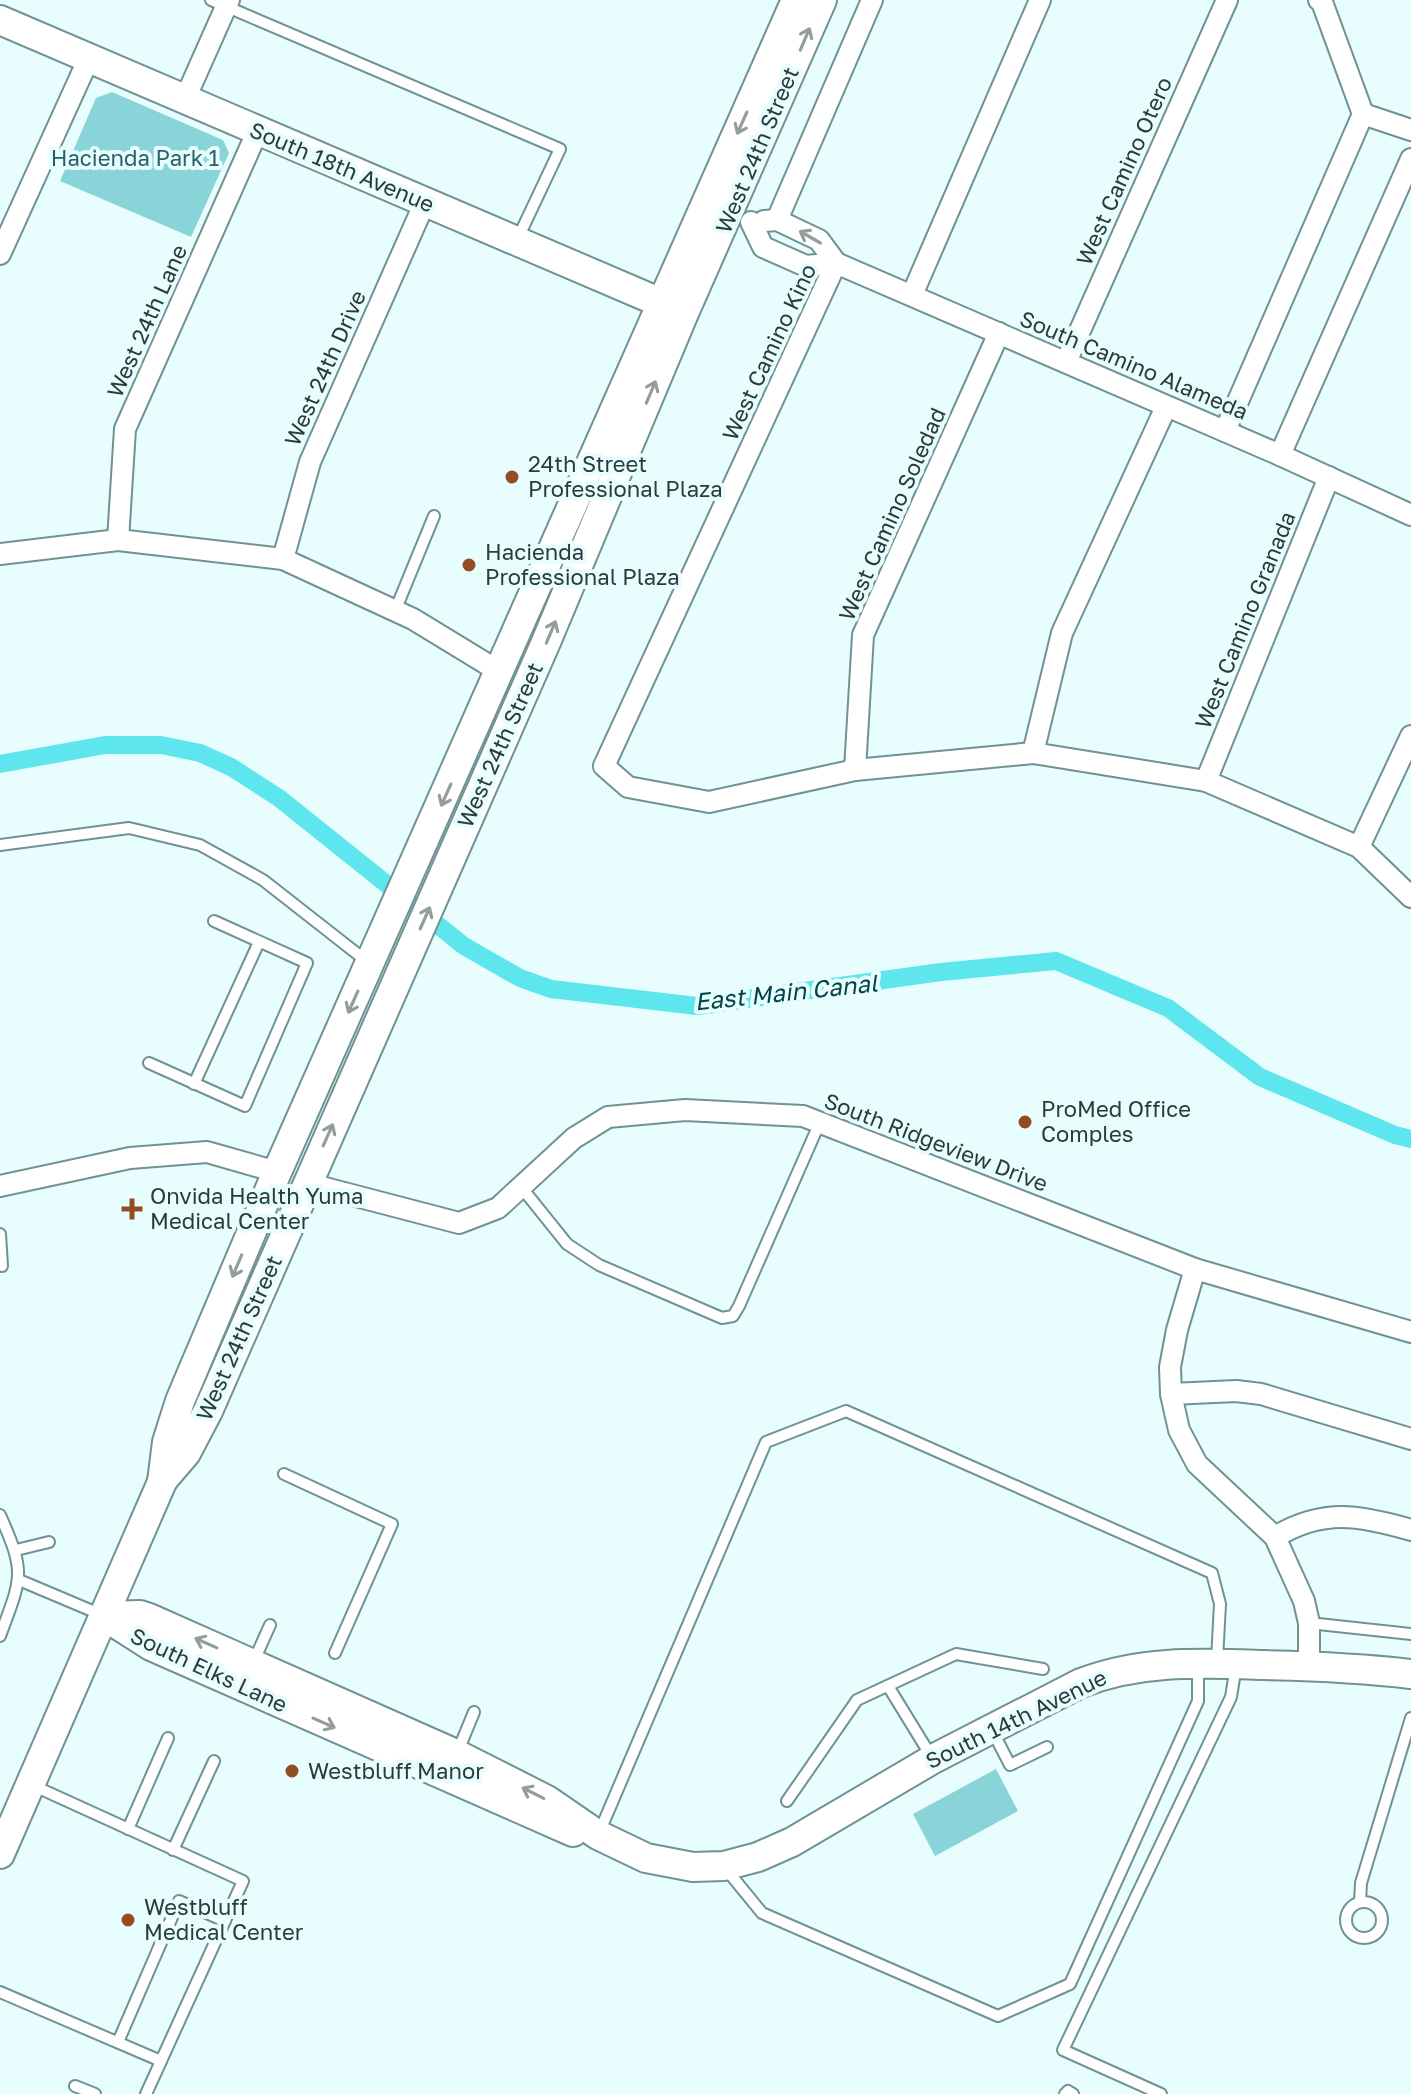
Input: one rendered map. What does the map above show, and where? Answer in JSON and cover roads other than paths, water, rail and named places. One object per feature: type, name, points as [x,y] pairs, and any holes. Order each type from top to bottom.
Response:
[{"type":"main road","name":"West 24th Street","points":[[729,213],[796,0]]},
{"type":"main road","name":"West 24th Street","points":[[162,1482],[167,1442],[180,1401],[277,1172],[500,672],[674,309],[729,213],[822,0]]},
{"type":"main road","name":"South 18th Avenue","points":[[0,20],[674,309]]},
{"type":"main road","name":"West 24th Street","points":[[0,1854],[162,1482],[186,1453],[208,1411],[546,642],[674,309]]},
{"type":"main road","points":[[474,803],[476,774],[508,696],[509,684],[500,672]]},
{"type":"main road","points":[[277,1172],[306,1183]]},
{"type":"main road","name":"South Elks Lane","points":[[104,1616],[140,1615],[149,1618],[248,1675],[451,1766],[561,1828],[598,1835],[646,1858],[693,1867]]},
{"type":"main road","name":"South 14th Avenue","points":[[693,1867],[724,1866],[758,1857],[792,1842],[933,1759],[1104,1674],[1154,1664],[1217,1663],[1411,1674]]},
{"type":"street","points":[[777,220],[872,0]]},
{"type":"street","points":[[912,295],[1040,0]]},
{"type":"street","name":"West Camino Otero","points":[[1066,362],[1227,0]]},
{"type":"street","points":[[1225,431],[1363,114],[1319,0]]},
{"type":"street","points":[[185,99],[222,2]]},
{"type":"street","points":[[0,254],[89,58]]},
{"type":"street","points":[[1363,114],[1411,130]]},
{"type":"street","name":"West 24th Lane","points":[[118,540],[125,429],[258,130]]},
{"type":"street","points":[[1280,455],[1411,159]]},
{"type":"street","name":"West 24th Drive","points":[[283,559],[310,462],[425,202]]},
{"type":"street","name":"South Camino Alameda","points":[[729,213],[777,220],[819,240],[836,263]]},
{"type":"street","name":"South Camino Alameda","points":[[729,213],[763,247],[806,266],[836,263],[1411,515]]},
{"type":"street","name":"West Camino Kino","points":[[836,263],[604,766],[628,787],[709,802],[855,770]]},
{"type":"street","name":"West Camino Soledad","points":[[855,770],[863,635],[999,333]]},
{"type":"street","points":[[1033,753],[1062,633],[1166,407]]},
{"type":"street","name":"West Camino Granada","points":[[1206,781],[1329,477]]},
{"type":"street","points":[[0,554],[118,540],[283,559],[413,619],[500,672]]},
{"type":"street","points":[[1359,847],[1411,736]]},
{"type":"street","points":[[855,770],[1033,753],[1206,781],[1359,847],[1411,897]]},
{"type":"street","name":"South Ridgeview Drive","points":[[306,1183],[459,1223],[498,1208],[574,1138],[608,1117],[685,1110],[803,1116],[1195,1269],[1411,1332]]},
{"type":"street","points":[[0,1186],[130,1158],[207,1152],[277,1172]]},
{"type":"street","points":[[1195,1269],[1170,1367],[1171,1394],[1179,1430],[1197,1464],[1275,1537],[1304,1601],[1309,1623],[1309,1666]]},
{"type":"street","points":[[1171,1394],[1236,1391],[1261,1394],[1411,1439]]},
{"type":"street","points":[[1275,1537],[1297,1524],[1321,1517],[1377,1521],[1411,1530]]},
{"type":"lane","points":[[222,2],[560,149],[517,242]]},
{"type":"lane","points":[[395,611],[434,516]]},
{"type":"lane","points":[[0,845],[129,828],[200,845],[263,880],[370,964]]},
{"type":"lane","points":[[149,1063],[245,1106],[307,963],[214,921]]},
{"type":"lane","points":[[194,1084],[259,942]]},
{"type":"lane","points":[[522,1188],[567,1244],[599,1265],[722,1318],[733,1316],[820,1122]]},
{"type":"lane","points":[[0,1234],[2,1266]]},
{"type":"lane","points":[[598,1835],[766,1442],[846,1411],[1212,1573],[1220,1604],[1217,1663],[1070,1984],[998,2016],[762,1913],[724,1866]]},
{"type":"lane","points":[[284,1474],[392,1524],[335,1653]]},
{"type":"lane","points":[[0,1515],[16,1550],[19,1566],[19,1580],[0,1636]]},
{"type":"lane","points":[[16,1550],[49,1542]]},
{"type":"lane","points":[[19,1580],[104,1616]]},
{"type":"lane","points":[[1309,1623],[1411,1634]]},
{"type":"lane","points":[[248,1675],[270,1625]]},
{"type":"lane","points":[[787,1801],[857,1700],[956,1654],[1043,1669]]},
{"type":"lane","points":[[1161,2094],[1063,2050],[1231,1697],[1217,1663]]},
{"type":"lane","points":[[888,1686],[933,1759]]},
{"type":"lane","points":[[451,1766],[474,1712]]},
{"type":"lane","points":[[1360,1902],[1361,1883],[1411,1718]]},
{"type":"lane","points":[[992,1729],[1010,1765],[1047,1747]]},
{"type":"lane","points":[[128,1829],[168,1738]]},
{"type":"lane","points":[[173,1850],[214,1761]]},
{"type":"lane","points":[[30,1785],[243,1881],[146,2094]]},
{"type":"lane","points":[[118,2042],[179,1901],[225,1921]]},
{"type":"lane","points":[[0,1992],[161,2061]]},
{"type":"lane","points":[[75,2086],[95,2094]]},
{"type":"lane","points":[[1065,2094],[1068,2091],[1073,2094]]},
{"type":"waterway","name":"East Main Canal","points":[[0,764],[105,745],[161,745],[200,753],[231,767],[279,798],[464,946],[520,978],[551,989],[697,1006],[941,972],[1056,961],[1168,1008],[1260,1077],[1411,1139]]},
{"type":"place","name":"24th Street Professional Plaza","points":[[512,477]]},
{"type":"place","name":"Hacienda Professional Plaza","points":[[469,565]]},
{"type":"place","name":"ProMed Office Comples","points":[[1025,1122]]},
{"type":"place","name":"Onvida Health Yuma Medical Center","points":[[132,1209]]},
{"type":"place","name":"Westbluff Manor","points":[[292,1771]]},
{"type":"place","name":"Westbluff Medical Center","points":[[128,1920]]},
{"type":"park label","name":"Hacienda Park 1","points":[[135,158]]}]
